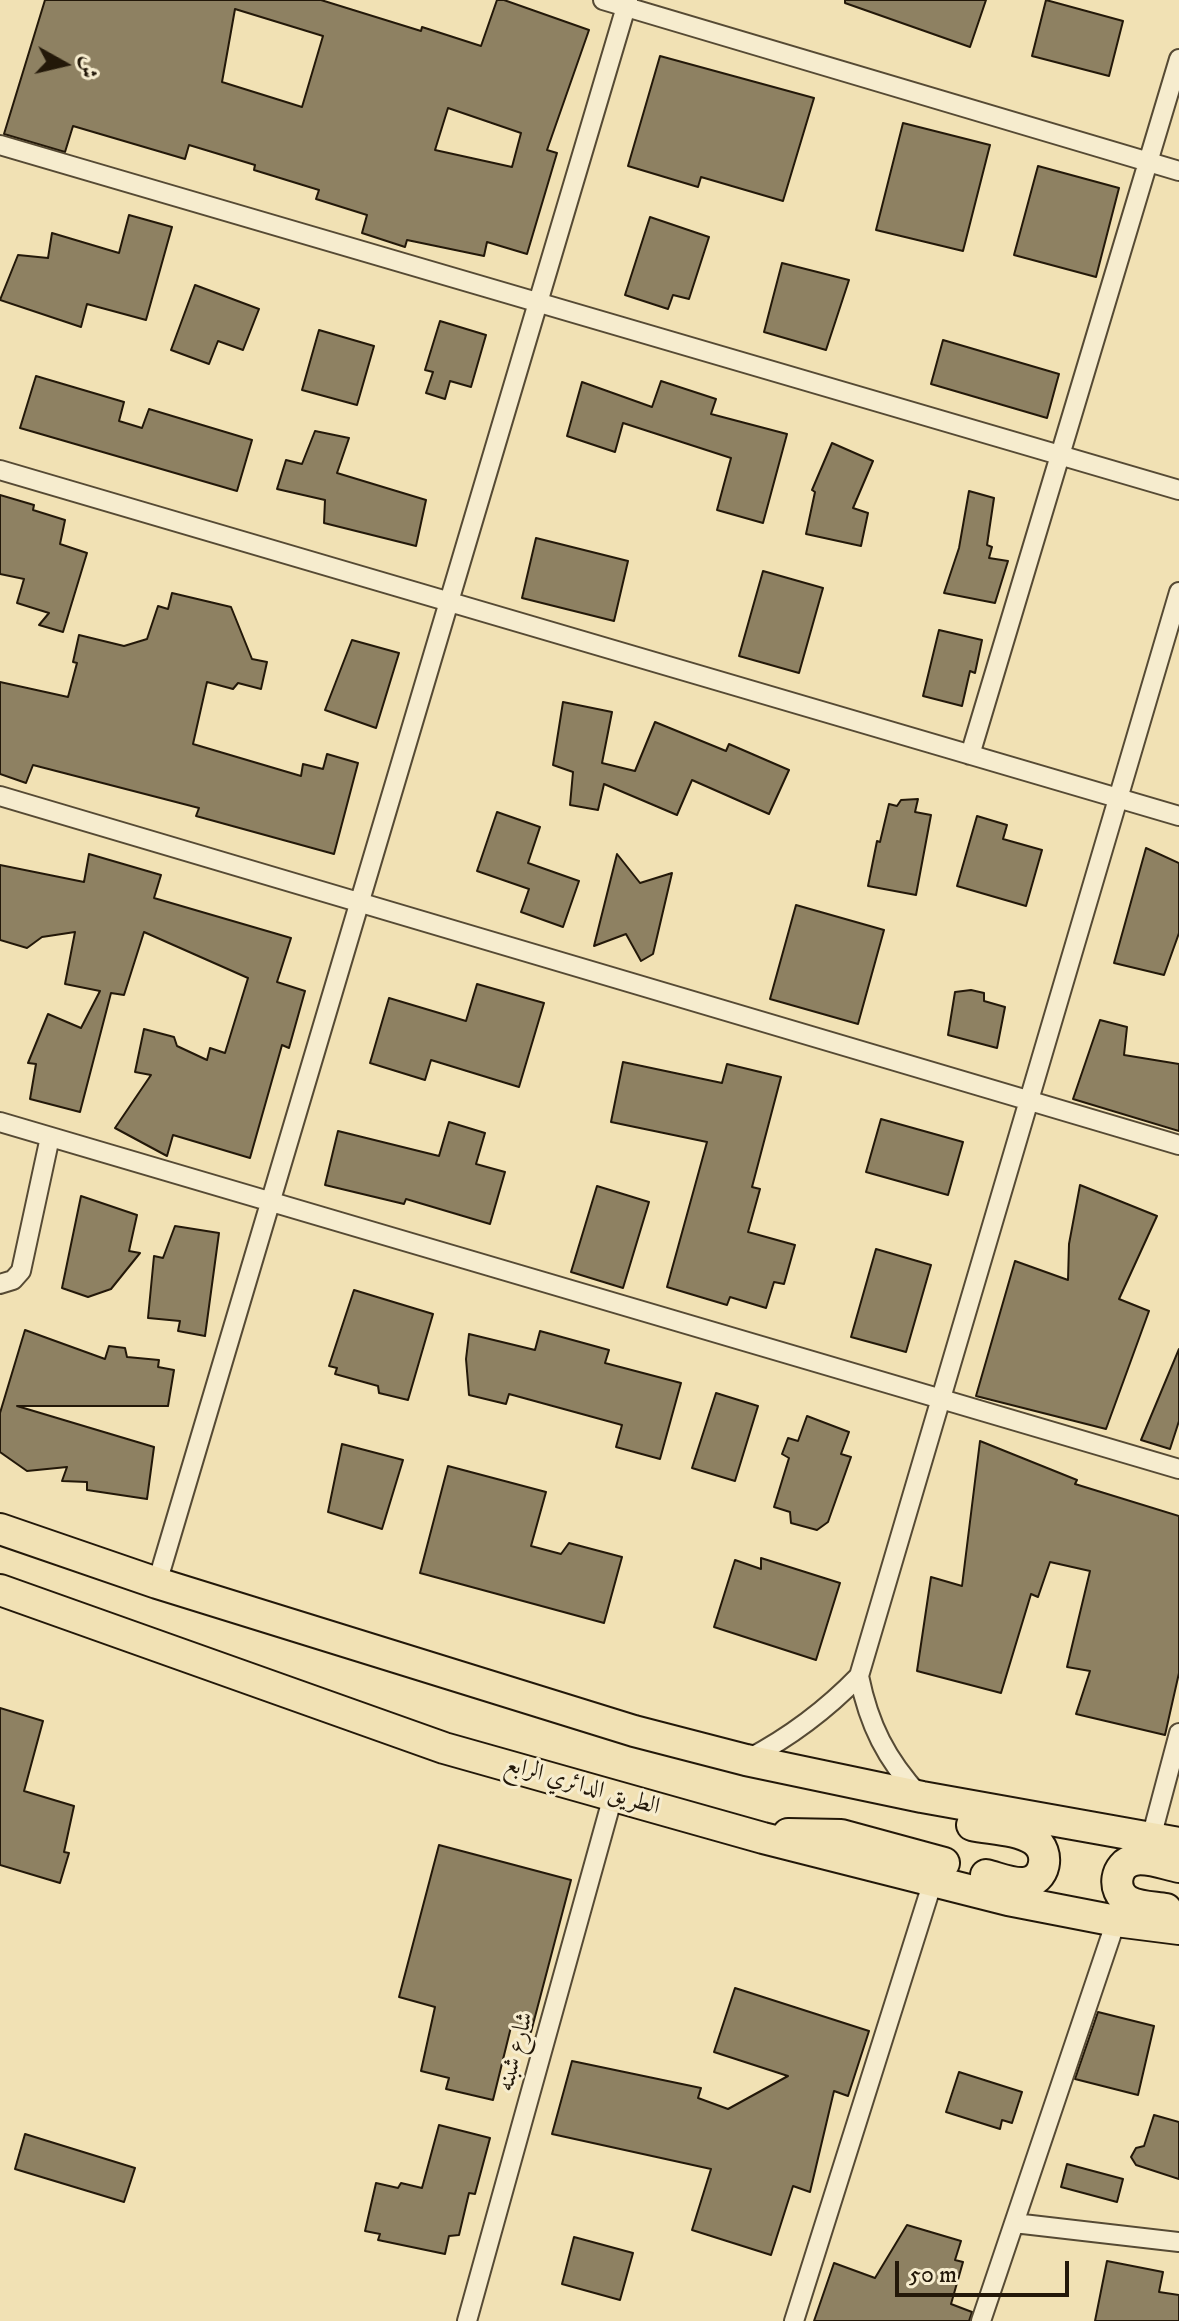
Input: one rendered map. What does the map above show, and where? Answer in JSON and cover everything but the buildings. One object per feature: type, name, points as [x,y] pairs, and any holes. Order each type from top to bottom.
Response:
[{"type":"main road","points":[[0,1529],[157,1583],[634,1731],[746,1760],[922,1797],[1165,1840]]},
{"type":"main road","name":"الطريق الدائري الرابع","points":[[0,1590],[444,1748],[763,1838],[1008,1900],[1116,1921],[1179,1929]]},
{"type":"main road","points":[[763,1838],[805,1832],[841,1835],[1023,1883],[1041,1873],[1045,1863],[1044,1853],[1030,1838],[842,1800],[820,1784],[812,1773]]},
{"type":"main road","points":[[1179,1867],[1137,1859],[1128,1862],[1117,1877],[1121,1895],[1128,1901],[1179,1911]]},
{"type":"street","points":[[603,0],[627,3],[1179,171]]},
{"type":"street","points":[[157,1583],[627,3]]},
{"type":"street","points":[[970,755],[1179,59]]},
{"type":"street","points":[[0,145],[1179,490]]},
{"type":"street","points":[[0,470],[1179,816]]},
{"type":"street","points":[[746,1760],[795,1732],[859,1676],[1179,592]]},
{"type":"street","points":[[0,796],[1179,1145]]},
{"type":"street","points":[[0,1122],[1179,1469]]},
{"type":"street","points":[[0,1284],[13,1280],[21,1271],[50,1137]]},
{"type":"street","points":[[859,1676],[869,1716],[889,1760],[922,1797]]},
{"type":"street","points":[[1165,1840],[1179,1733]]},
{"type":"street","name":"شارع شبنه","points":[[467,2321],[613,1796]]},
{"type":"street","points":[[794,2321],[933,1881]]},
{"type":"street","points":[[981,2321],[1116,1921]]},
{"type":"street","points":[[1014,2223],[1179,2242]]}]
